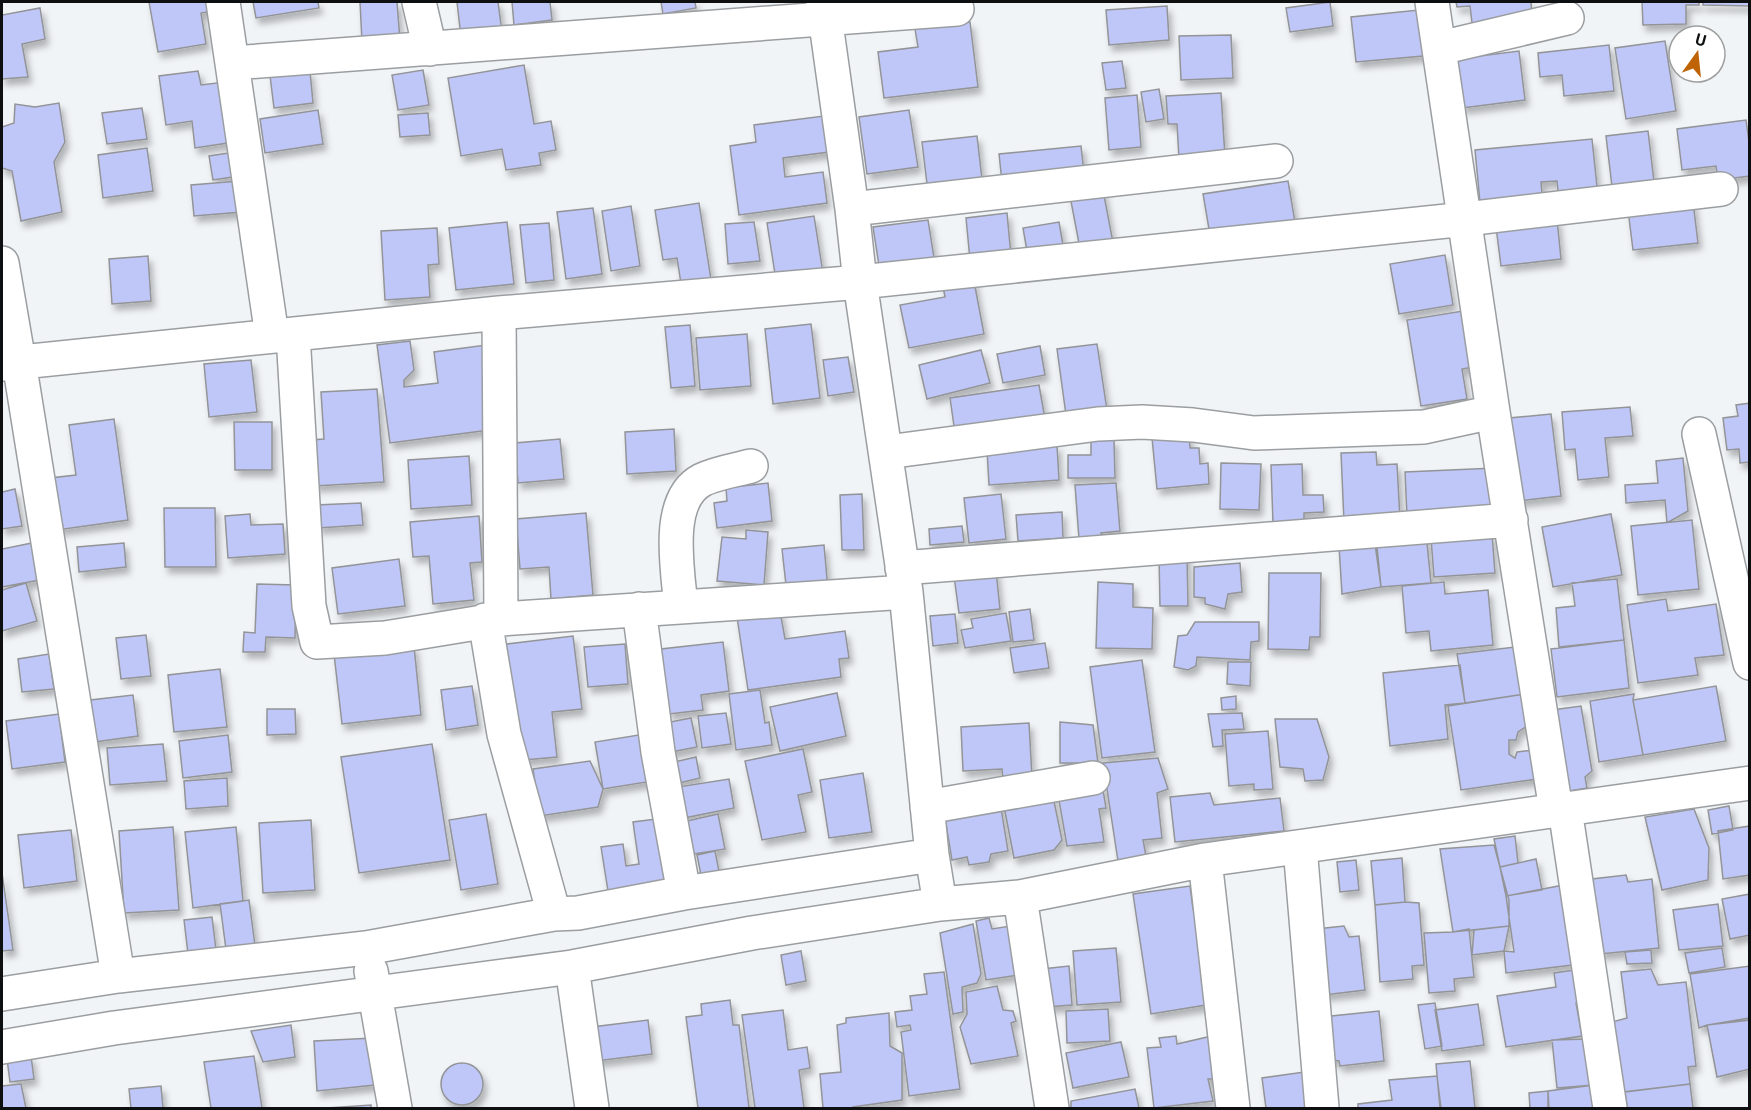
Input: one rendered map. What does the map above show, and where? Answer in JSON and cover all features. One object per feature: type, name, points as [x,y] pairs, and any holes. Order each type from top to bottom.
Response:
[{"type":"street","points":[[223,2],[282,335],[309,606],[316,642],[385,638],[493,619],[681,607],[904,580],[1511,520]]},
{"type":"street","points":[[419,2],[430,49]]},
{"type":"street","points":[[1432,2],[1493,412],[1610,1108]]},
{"type":"street","points":[[232,63],[430,49],[825,11],[957,9]]},
{"type":"street","points":[[825,11],[860,282],[904,580],[932,855],[940,904]]},
{"type":"street","points":[[1440,48],[1567,18]]},
{"type":"street","points":[[852,209],[1276,161]]},
{"type":"street","points":[[10,363],[499,313],[860,282],[1466,219],[1721,189]]},
{"type":"street","points":[[2,263],[10,363],[118,976]]},
{"type":"street","points":[[499,313],[493,619],[504,734],[581,939],[592,1108]]},
{"type":"street","points":[[886,452],[1098,423],[1142,422],[1193,425],[1254,433],[1424,427],[1493,412]]},
{"type":"street","points":[[1699,434],[1749,663]]},
{"type":"street","points":[[681,607],[676,538],[680,509],[689,490],[703,480],[752,466]]},
{"type":"street","points":[[639,609],[658,752],[684,893]]},
{"type":"street","points":[[927,807],[1093,778]]},
{"type":"street","points":[[2,1047],[114,1028],[371,971],[581,939],[752,933],[940,904],[1020,897],[1205,860],[1749,783]]},
{"type":"street","points":[[1300,847],[1322,1108]]},
{"type":"street","points":[[2,994],[118,976],[371,971],[581,939],[684,893],[932,855]]},
{"type":"street","points":[[1205,860],[1233,1108]]},
{"type":"street","points":[[1020,897],[1052,1108]]},
{"type":"street","points":[[371,971],[395,1108]]},
{"type":"building","points":[[149,2],[210,2],[212,11],[201,13],[206,44],[158,52]]},
{"type":"building","points":[[253,2],[318,2],[319,8],[256,18]]},
{"type":"building","points":[[360,2],[397,2],[400,40],[362,42]]},
{"type":"building","points":[[457,2],[498,2],[502,32],[461,37]]},
{"type":"building","points":[[512,2],[550,2],[552,20],[514,25]]},
{"type":"building","points":[[661,2],[695,2],[696,8],[663,14]]},
{"type":"building","points":[[1330,2],[1333,26],[1290,32],[1286,8]]},
{"type":"building","points":[[1456,2],[1531,2],[1532,17],[1472,23],[1470,6],[1457,7]]},
{"type":"building","points":[[1642,2],[1699,2],[1699,5],[1686,5],[1686,24],[1643,25]]},
{"type":"building","points":[[1703,2],[1750,2],[1750,6],[1703,5]]},
{"type":"building","points":[[1167,6],[1169,40],[1109,45],[1106,10]]},
{"type":"building","points":[[40,8],[45,39],[22,44],[28,77],[2,79],[2,15]]},
{"type":"building","points":[[1419,10],[1423,56],[1356,62],[1351,17]]},
{"type":"building","points":[[970,22],[978,87],[884,98],[878,52],[918,47],[915,29]]},
{"type":"building","points":[[1231,35],[1233,78],[1181,80],[1179,36]]},
{"type":"building","points":[[1665,41],[1667,84],[1672,84],[1676,111],[1626,119],[1615,48]]},
{"type":"building","points":[[1609,45],[1614,91],[1564,96],[1562,75],[1540,77],[1538,53]]},
{"type":"building","points":[[1519,51],[1525,100],[1462,108],[1456,59]]},
{"type":"building","points":[[1122,61],[1126,88],[1106,90],[1102,63]]},
{"type":"building","points":[[524,65],[534,124],[551,121],[556,150],[539,153],[541,165],[506,170],[502,149],[461,156],[448,78]]},
{"type":"building","points":[[423,70],[429,105],[398,110],[392,75]]},
{"type":"building","points":[[198,71],[201,85],[225,82],[234,142],[195,148],[192,121],[166,125],[159,76]]},
{"type":"building","points":[[310,71],[313,103],[274,108],[270,76]]},
{"type":"building","points":[[1159,89],[1164,119],[1146,122],[1141,92]]},
{"type":"building","points":[[1221,93],[1225,157],[1179,159],[1177,124],[1168,124],[1166,96]]},
{"type":"building","points":[[1137,95],[1141,147],[1109,150],[1105,98]]},
{"type":"building","points":[[59,103],[65,142],[54,162],[62,212],[21,221],[12,171],[2,168],[2,127],[14,123],[15,104],[35,107]]},
{"type":"building","points":[[142,108],[147,139],[107,144],[102,113]]},
{"type":"building","points":[[318,110],[323,144],[265,153],[260,119]]},
{"type":"building","points":[[909,110],[918,167],[867,174],[859,117]]},
{"type":"building","points":[[428,113],[430,135],[400,137],[398,115]]},
{"type":"building","points":[[824,116],[829,152],[783,158],[785,177],[823,172],[827,203],[739,215],[730,146],[756,142],[754,125]]},
{"type":"building","points":[[1746,120],[1750,149],[1750,176],[1718,180],[1716,166],[1682,170],[1677,129]]},
{"type":"building","points":[[1648,131],[1655,190],[1613,195],[1606,136]]},
{"type":"building","points":[[977,136],[982,179],[927,184],[922,142]]},
{"type":"building","points":[[1592,139],[1598,196],[1559,200],[1557,181],[1541,182],[1543,206],[1481,213],[1475,150]]},
{"type":"building","points":[[1081,146],[1084,173],[1002,182],[999,154]]},
{"type":"building","points":[[147,148],[153,191],[103,198],[98,155]]},
{"type":"building","points":[[235,152],[239,176],[213,180],[209,156]]},
{"type":"building","points":[[239,181],[242,212],[194,216],[191,185]]},
{"type":"building","points":[[1288,181],[1296,228],[1211,241],[1203,194]]},
{"type":"building","points":[[1103,190],[1114,248],[1081,254],[1070,196]]},
{"type":"building","points":[[1693,202],[1698,243],[1633,250],[1628,210]]},
{"type":"building","points":[[699,203],[712,286],[682,290],[677,258],[663,260],[655,210]]},
{"type":"building","points":[[631,206],[640,266],[611,271],[602,211]]},
{"type":"building","points":[[593,208],[602,274],[566,279],[557,212]]},
{"type":"building","points":[[1007,213],[1011,256],[970,260],[966,218]]},
{"type":"building","points":[[814,216],[823,273],[776,280],[767,223]]},
{"type":"building","points":[[1557,219],[1561,259],[1501,266],[1496,227]]},
{"type":"building","points":[[928,220],[935,264],[880,272],[873,227]]},
{"type":"building","points":[[507,222],[514,284],[456,290],[449,228]]},
{"type":"building","points":[[754,222],[760,261],[728,264],[725,224]]},
{"type":"building","points":[[1059,222],[1064,251],[1028,257],[1023,228]]},
{"type":"building","points":[[549,223],[554,280],[526,283],[520,225]]},
{"type":"building","points":[[437,228],[439,264],[428,265],[430,297],[385,300],[381,231]]},
{"type":"building","points":[[1445,255],[1453,305],[1399,314],[1390,264]]},
{"type":"building","points":[[148,256],[151,301],[112,304],[109,259]]},
{"type":"building","points":[[973,276],[984,334],[909,348],[900,305],[945,297],[942,281]]},
{"type":"building","points":[[1469,310],[1478,366],[1462,369],[1467,399],[1421,406],[1407,320]]},
{"type":"building","points":[[811,324],[820,398],[773,404],[765,329]]},
{"type":"building","points":[[690,325],[695,386],[671,388],[665,327]]},
{"type":"building","points":[[747,334],[751,386],[700,390],[696,338]]},
{"type":"building","points":[[410,341],[414,370],[404,380],[404,387],[438,383],[434,352],[486,345],[497,429],[390,443],[377,345]]},
{"type":"building","points":[[1097,344],[1107,410],[1066,415],[1057,349]]},
{"type":"building","points":[[1040,346],[1045,375],[1003,383],[997,354]]},
{"type":"building","points":[[981,350],[990,383],[927,399],[919,365]]},
{"type":"building","points":[[848,357],[854,392],[828,396],[823,360]]},
{"type":"building","points":[[251,360],[257,412],[209,417],[204,364]]},
{"type":"building","points":[[1039,385],[1045,419],[955,433],[950,398]]},
{"type":"building","points":[[377,389],[384,482],[314,486],[310,440],[324,439],[321,392]]},
{"type":"building","points":[[1750,403],[1750,462],[1740,463],[1739,449],[1727,450],[1723,418],[1738,416],[1736,405]]},
{"type":"building","points":[[1630,407],[1633,436],[1605,438],[1609,477],[1578,480],[1575,449],[1565,450],[1562,412]]},
{"type":"building","points":[[1551,414],[1561,496],[1518,501],[1509,418]]},
{"type":"building","points":[[114,419],[128,520],[57,530],[50,478],[76,475],[69,425]]},
{"type":"building","points":[[234,422],[272,422],[272,470],[235,470]]},
{"type":"building","points":[[674,429],[676,471],[627,474],[625,432]]},
{"type":"building","points":[[1189,435],[1190,448],[1199,448],[1200,464],[1208,463],[1209,484],[1157,489],[1152,438]]},
{"type":"building","points":[[560,439],[564,479],[518,483],[515,443]]},
{"type":"building","points":[[1114,440],[1115,478],[1068,478],[1068,455],[1091,455],[1091,441]]},
{"type":"building","points":[[1057,445],[1059,480],[989,485],[987,450]]},
{"type":"building","points":[[1376,452],[1377,465],[1397,464],[1400,519],[1344,522],[1341,453]]},
{"type":"building","points":[[469,456],[472,505],[411,509],[408,460]]},
{"type":"building","points":[[1683,458],[1688,511],[1667,523],[1665,500],[1626,503],[1625,485],[1658,483],[1656,461]]},
{"type":"building","points":[[1221,463],[1261,464],[1259,510],[1220,509]]},
{"type":"building","points":[[1302,464],[1303,495],[1323,495],[1324,512],[1304,513],[1304,523],[1273,524],[1271,465]]},
{"type":"building","points":[[1495,468],[1498,511],[1407,516],[1405,472]]},
{"type":"building","points":[[768,483],[772,521],[717,528],[714,503],[727,501],[726,488]]},
{"type":"building","points":[[1116,483],[1120,531],[1101,533],[1102,538],[1079,539],[1075,485]]},
{"type":"building","points":[[15,489],[22,526],[2,529],[2,492]]},
{"type":"building","points":[[862,494],[864,550],[842,550],[840,495]]},
{"type":"building","points":[[1001,494],[1006,539],[969,543],[964,498]]},
{"type":"building","points":[[361,503],[363,525],[318,528],[316,505]]},
{"type":"building","points":[[164,508],[215,508],[216,567],[165,567]]},
{"type":"building","points":[[1062,512],[1063,538],[1018,541],[1016,515]]},
{"type":"building","points":[[586,513],[593,595],[551,599],[549,567],[520,569],[516,519]]},
{"type":"building","points":[[250,514],[251,525],[283,524],[285,554],[228,558],[225,516]]},
{"type":"building","points":[[1611,514],[1622,575],[1553,587],[1542,527]]},
{"type":"building","points":[[479,516],[482,562],[470,563],[474,600],[433,604],[429,556],[413,557],[410,522]]},
{"type":"building","points":[[1692,520],[1699,589],[1638,595],[1631,526]]},
{"type":"building","points":[[962,526],[964,542],[930,545],[929,529]]},
{"type":"building","points":[[746,530],[768,532],[764,585],[717,581],[722,537],[746,539]]},
{"type":"building","points":[[1426,533],[1431,583],[1381,587],[1376,537]]},
{"type":"building","points":[[1492,534],[1495,573],[1434,577],[1431,538]]},
{"type":"building","points":[[37,542],[45,579],[2,587],[2,549]]},
{"type":"building","points":[[124,543],[126,567],[79,572],[77,547]]},
{"type":"building","points":[[1375,544],[1381,587],[1342,594],[1339,546]]},
{"type":"building","points":[[824,545],[828,590],[787,594],[782,549]]},
{"type":"building","points":[[1159,555],[1187,555],[1188,606],[1160,606]]},
{"type":"building","points":[[399,559],[405,606],[338,614],[332,568]]},
{"type":"building","points":[[1240,563],[1242,592],[1228,594],[1225,609],[1205,604],[1205,598],[1194,597],[1194,567]]},
{"type":"building","points":[[996,571],[1000,609],[959,613],[954,576]]},
{"type":"building","points":[[1269,573],[1321,573],[1320,637],[1310,637],[1309,650],[1268,649]]},
{"type":"building","points":[[1617,579],[1624,640],[1559,647],[1556,608],[1575,606],[1572,583]]},
{"type":"building","points":[[1098,582],[1133,584],[1133,607],[1153,608],[1152,649],[1096,648]]},
{"type":"building","points":[[1444,582],[1445,594],[1488,590],[1493,645],[1431,651],[1429,631],[1406,633],[1402,586]]},
{"type":"building","points":[[26,583],[37,621],[2,631],[2,590]]},
{"type":"building","points":[[257,584],[296,585],[295,638],[266,637],[265,652],[243,652],[244,632],[255,633]]},
{"type":"building","points":[[1666,599],[1668,611],[1716,604],[1724,655],[1695,658],[1698,675],[1638,683],[1627,605]]},
{"type":"building","points":[[1030,609],[1034,640],[1013,642],[1009,612]]},
{"type":"building","points":[[780,611],[785,639],[845,631],[849,658],[839,659],[841,677],[748,690],[737,617]]},
{"type":"building","points":[[1006,613],[1011,641],[965,648],[961,630],[973,628],[971,619]]},
{"type":"building","points":[[955,614],[958,643],[933,646],[930,616]]},
{"type":"building","points":[[1195,622],[1259,622],[1259,641],[1251,642],[1250,660],[1197,657],[1196,666],[1188,670],[1174,667],[1178,636],[1187,635]]},
{"type":"building","points":[[146,635],[151,676],[121,679],[116,638]]},
{"type":"building","points":[[573,636],[582,709],[552,712],[557,757],[513,761],[499,645]]},
{"type":"building","points":[[1624,640],[1629,688],[1557,697],[1551,649]]},
{"type":"building","points":[[723,642],[729,691],[701,695],[703,710],[669,714],[661,649]]},
{"type":"building","points":[[1045,643],[1049,668],[1014,673],[1010,648]]},
{"type":"building","points":[[625,644],[628,684],[588,687],[584,647]]},
{"type":"building","points":[[414,646],[421,715],[342,724],[334,654]]},
{"type":"building","points":[[1515,647],[1525,694],[1465,703],[1457,654]]},
{"type":"building","points":[[49,654],[54,689],[22,692],[18,659]]},
{"type":"building","points":[[1142,660],[1155,752],[1102,758],[1090,667]]},
{"type":"building","points":[[1228,662],[1251,662],[1250,686],[1227,684]]},
{"type":"building","points":[[1460,665],[1465,703],[1445,705],[1448,739],[1390,746],[1383,673]]},
{"type":"building","points":[[220,669],[227,727],[174,732],[168,675]]},
{"type":"building","points":[[472,686],[478,725],[446,730],[441,690]]},
{"type":"building","points":[[1716,686],[1726,741],[1643,755],[1633,700]]},
{"type":"building","points":[[760,690],[765,723],[769,722],[772,745],[736,750],[729,694]]},
{"type":"building","points":[[837,693],[846,736],[780,751],[770,707]]},
{"type":"building","points":[[1525,694],[1527,726],[1518,732],[1516,740],[1509,740],[1509,754],[1515,758],[1517,752],[1533,750],[1537,779],[1461,790],[1448,706]]},
{"type":"building","points":[[1634,694],[1633,700],[1643,755],[1599,762],[1590,701]]},
{"type":"building","points":[[133,695],[138,736],[87,743],[82,701]]},
{"type":"building","points":[[1236,696],[1236,709],[1222,710],[1221,698]]},
{"type":"building","points":[[1581,706],[1592,771],[1585,777],[1587,788],[1558,793],[1545,711]]},
{"type":"building","points":[[267,709],[295,709],[296,734],[267,735]]},
{"type":"building","points":[[726,713],[731,744],[702,748],[698,716]]},
{"type":"building","points":[[1242,713],[1244,729],[1222,730],[1223,746],[1213,747],[1208,714]]},
{"type":"building","points":[[59,714],[65,762],[12,769],[6,721]]},
{"type":"building","points":[[691,718],[697,747],[666,753],[660,724]]},
{"type":"building","points":[[1275,719],[1317,719],[1329,757],[1323,780],[1305,781],[1303,769],[1280,767]]},
{"type":"building","points":[[1060,722],[1093,725],[1098,763],[1060,763]]},
{"type":"building","points":[[1029,723],[1032,777],[1003,779],[1002,769],[963,771],[961,727]]},
{"type":"building","points":[[1268,731],[1273,789],[1254,790],[1254,784],[1229,786],[1225,734]]},
{"type":"building","points":[[645,734],[653,781],[603,789],[595,742]]},
{"type":"building","points":[[228,735],[232,772],[183,778],[179,741]]},
{"type":"building","points":[[163,744],[167,781],[110,785],[107,748]]},
{"type":"building","points":[[432,744],[450,860],[359,873],[341,757]]},
{"type":"building","points":[[803,749],[812,792],[798,795],[806,832],[762,840],[745,761]]},
{"type":"building","points":[[696,757],[700,778],[675,784],[670,763]]},
{"type":"building","points":[[1158,758],[1168,789],[1157,793],[1162,838],[1143,840],[1146,856],[1118,861],[1103,763]]},
{"type":"building","points":[[590,761],[603,789],[598,807],[540,816],[533,769]]},
{"type":"building","points":[[863,773],[872,832],[829,838],[820,780]]},
{"type":"building","points":[[227,778],[228,806],[186,809],[184,781]]},
{"type":"building","points":[[729,779],[734,808],[684,818],[678,787]]},
{"type":"building","points":[[1102,784],[1106,808],[1099,809],[1104,842],[1067,846],[1057,789]]},
{"type":"building","points":[[1051,787],[1062,840],[1054,850],[1014,858],[1002,796]]},
{"type":"building","points":[[1210,793],[1214,805],[1280,798],[1284,831],[1175,842],[1170,797]]},
{"type":"building","points":[[999,796],[1008,851],[991,854],[989,862],[969,865],[967,857],[952,860],[943,806]]},
{"type":"building","points":[[1729,806],[1733,830],[1712,834],[1708,810]]},
{"type":"building","points":[[1694,809],[1709,848],[1708,880],[1662,890],[1645,817]]},
{"type":"building","points":[[486,814],[498,884],[461,890],[449,820]]},
{"type":"building","points":[[718,814],[725,849],[694,854],[687,821]]},
{"type":"building","points":[[656,819],[674,883],[608,891],[601,847],[623,844],[626,866],[639,864],[633,822]]},
{"type":"building","points":[[311,820],[315,890],[263,893],[259,823]]},
{"type":"building","points":[[1750,826],[1750,875],[1723,879],[1718,831]]},
{"type":"building","points":[[173,827],[179,910],[124,913],[119,831]]},
{"type":"building","points":[[236,827],[243,901],[193,908],[185,832]]},
{"type":"building","points":[[71,830],[77,881],[24,888],[18,835]]},
{"type":"building","points":[[1515,836],[1518,863],[1500,867],[1494,839]]},
{"type":"building","points":[[1494,845],[1509,900],[1509,926],[1453,932],[1440,849]]},
{"type":"building","points":[[715,851],[720,876],[702,880],[697,855]]},
{"type":"building","points":[[1402,858],[1405,902],[1375,905],[1371,861]]},
{"type":"building","points":[[1536,859],[1542,890],[1506,896],[1500,867]]},
{"type":"building","points":[[1356,860],[1359,890],[1340,892],[1337,862]]},
{"type":"building","points":[[2,873],[13,950],[2,951]]},
{"type":"building","points":[[1626,875],[1628,882],[1652,879],[1659,948],[1600,954],[1592,879]]},
{"type":"building","points":[[1569,884],[1581,964],[1506,973],[1504,951],[1514,952],[1506,896]]},
{"type":"building","points":[[1190,886],[1193,909],[1202,908],[1212,1004],[1151,1014],[1133,894]]},
{"type":"building","points":[[1750,894],[1750,935],[1730,939],[1722,899]]},
{"type":"building","points":[[249,900],[256,953],[227,957],[220,904]]},
{"type":"building","points":[[1419,903],[1424,965],[1412,966],[1413,979],[1380,982],[1375,905]]},
{"type":"building","points":[[1718,904],[1723,946],[1679,950],[1673,910]]},
{"type":"building","points":[[212,917],[217,958],[189,962],[184,920]]},
{"type":"building","points":[[989,918],[992,929],[1017,925],[1025,974],[986,980],[976,921]]},
{"type":"building","points":[[973,924],[981,974],[977,983],[962,987],[963,1012],[953,1014],[940,933]]},
{"type":"building","points":[[1344,926],[1349,937],[1359,936],[1365,990],[1324,995],[1316,929]]},
{"type":"building","points":[[1509,926],[1504,951],[1472,955],[1474,930]]},
{"type":"building","points":[[1469,929],[1474,977],[1454,979],[1455,991],[1429,993],[1424,933]]},
{"type":"building","points":[[1116,948],[1121,1002],[1077,1005],[1073,951]]},
{"type":"building","points":[[1722,948],[1725,967],[1689,973],[1685,953]]},
{"type":"building","points":[[1651,950],[1652,963],[1627,964],[1625,952]]},
{"type":"building","points":[[801,951],[806,981],[786,985],[781,955]]},
{"type":"building","points":[[1069,966],[1072,1005],[1046,1007],[1042,969]]},
{"type":"building","points":[[1750,966],[1750,1020],[1699,1028],[1690,974]]},
{"type":"building","points":[[1581,969],[1586,1001],[1576,1003],[1582,1036],[1506,1047],[1497,996],[1556,987],[1554,973]]},
{"type":"building","points":[[1651,969],[1658,985],[1686,982],[1696,1066],[1688,1067],[1690,1084],[1614,1093],[1605,1024],[1627,1018],[1621,972]]},
{"type":"building","points":[[944,972],[960,1089],[909,1096],[901,1032],[911,1030],[910,1025],[897,1027],[895,1012],[912,1010],[910,996],[927,994],[924,974]]},
{"type":"building","points":[[997,986],[1003,1010],[1013,1011],[1016,1021],[1011,1023],[1018,1056],[971,1064],[960,1027],[967,1014],[966,992]]},
{"type":"building","points":[[730,1000],[733,1025],[739,1025],[749,1108],[698,1108],[686,1017],[702,1015],[701,1004]]},
{"type":"building","points":[[1435,1003],[1442,1046],[1425,1049],[1418,1005]]},
{"type":"building","points":[[1478,1004],[1484,1045],[1442,1051],[1435,1010]]},
{"type":"building","points":[[1108,1009],[1110,1041],[1067,1043],[1066,1011]]},
{"type":"building","points":[[783,1010],[788,1050],[807,1047],[810,1068],[799,1070],[804,1108],[755,1108],[742,1015]]},
{"type":"building","points":[[1379,1011],[1384,1061],[1340,1066],[1339,1061],[1327,1059],[1322,1017]]},
{"type":"building","points":[[889,1013],[890,1046],[902,1053],[902,1100],[853,1108],[823,1108],[820,1074],[841,1072],[837,1025],[846,1023],[846,1018]]},
{"type":"building","points":[[1750,1018],[1750,1069],[1717,1077],[1707,1025]]},
{"type":"building","points":[[648,1020],[652,1054],[596,1061],[592,1027]]},
{"type":"building","points":[[291,1025],[295,1057],[263,1062],[251,1031]]},
{"type":"building","points":[[1216,1035],[1217,1079],[1208,1079],[1213,1101],[1154,1108],[1147,1048],[1161,1047],[1159,1038],[1176,1036],[1177,1044]]},
{"type":"building","points":[[373,1038],[375,1085],[317,1091],[314,1041]]},
{"type":"building","points":[[1589,1039],[1594,1085],[1557,1088],[1552,1040]]},
{"type":"building","points":[[1121,1042],[1129,1077],[1073,1088],[1066,1053]]},
{"type":"building","points":[[31,1056],[34,1079],[10,1082],[7,1059]]},
{"type":"building","points":[[254,1056],[262,1108],[211,1108],[204,1062]]},
{"type":"building","points":[[1470,1061],[1475,1108],[1440,1108],[1436,1064]]},
{"type":"building","points":[[462,1063],[477,1069],[483,1084],[477,1099],[462,1105],[447,1099],[441,1084],[447,1069]]},
{"type":"building","points":[[1304,1072],[1309,1108],[1266,1108],[1262,1078]]},
{"type":"building","points":[[1437,1076],[1441,1108],[1358,1108],[1358,1104],[1392,1100],[1389,1080]]},
{"type":"building","points":[[21,1084],[26,1108],[2,1108],[2,1086]]},
{"type":"building","points":[[1690,1084],[1693,1108],[1627,1108],[1625,1092]]},
{"type":"building","points":[[1594,1085],[1597,1108],[1549,1108],[1548,1091]]},
{"type":"building","points":[[161,1086],[163,1108],[131,1108],[129,1089]]},
{"type":"building","points":[[1135,1089],[1139,1108],[1071,1108],[1071,1101]]},
{"type":"building","points":[[1548,1091],[1548,1108],[1530,1108],[1529,1093]]},
{"type":"building","points":[[371,1105],[371,1108],[327,1108]]}]
